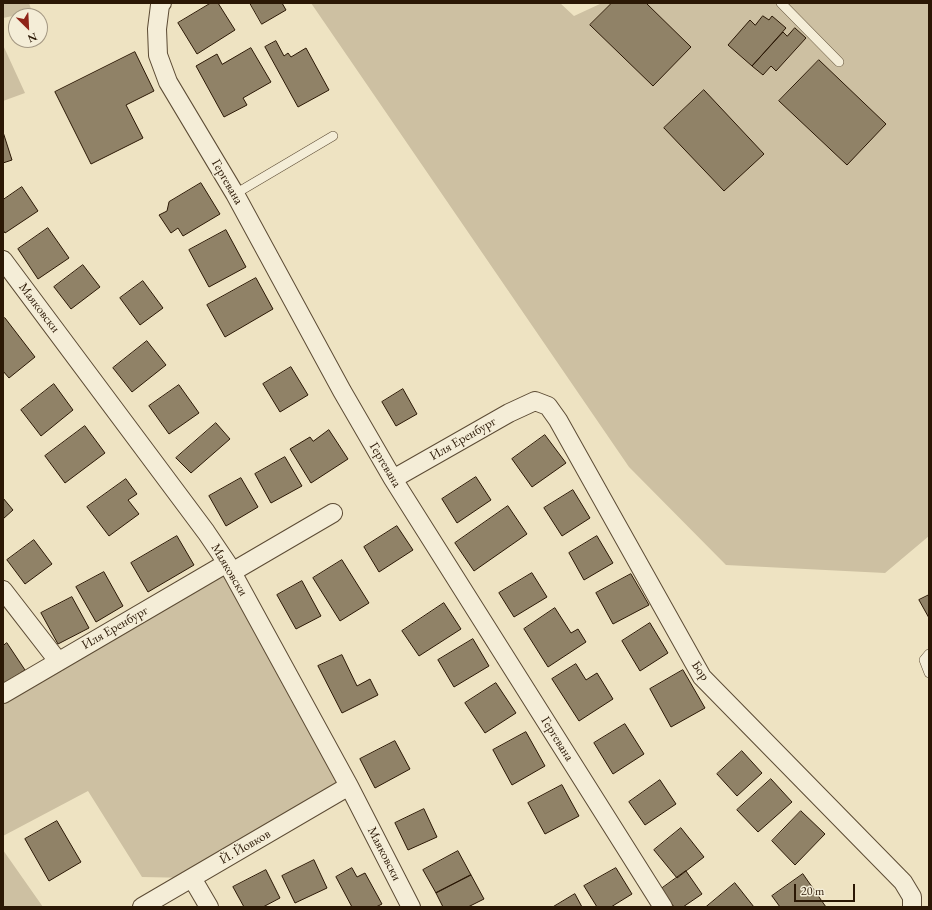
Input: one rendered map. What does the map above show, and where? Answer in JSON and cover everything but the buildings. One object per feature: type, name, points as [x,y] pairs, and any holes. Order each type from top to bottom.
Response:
[{"type":"street","name":"Гергевана","points":[[162,3],[160,5],[157,29],[158,55],[168,82],[235,194],[342,391],[393,479],[663,907]]},
{"type":"street","name":"Маяковски","points":[[3,260],[206,532],[230,567],[349,786],[411,907]]},
{"type":"street","name":"Иля Еренбург","points":[[393,479],[509,413],[535,402]]},
{"type":"street","name":"Бор","points":[[535,402],[548,406],[558,420],[702,677],[903,882],[912,897],[912,907]]},
{"type":"street","name":"Иля Еренбург","points":[[3,694],[58,661],[230,567],[333,513]]},
{"type":"street","points":[[3,590],[58,661]]},
{"type":"street","name":"Й. Йовков","points":[[142,907],[349,786]]},
{"type":"street","points":[[192,878],[209,907]]},
{"type":"lane","points":[[781,3],[839,62]]},
{"type":"lane","points":[[235,194],[333,136]]},
{"type":"lane","points":[[929,654],[924,660],[929,673]]},
{"type":"shaded area","points":[[3,3],[29,3],[31,8],[8,8],[8,17],[3,18]]},
{"type":"shaded area","points":[[311,3],[560,3],[574,16],[602,3],[929,3],[929,536],[885,573],[726,565],[629,467]]},
{"type":"shaded area","points":[[3,45],[25,93],[3,101]]},
{"type":"shaded area","points":[[227,563],[349,786],[192,878],[142,877],[88,791],[3,836],[3,695]]},
{"type":"shaded area","points":[[3,850],[43,907],[3,907]]}]
